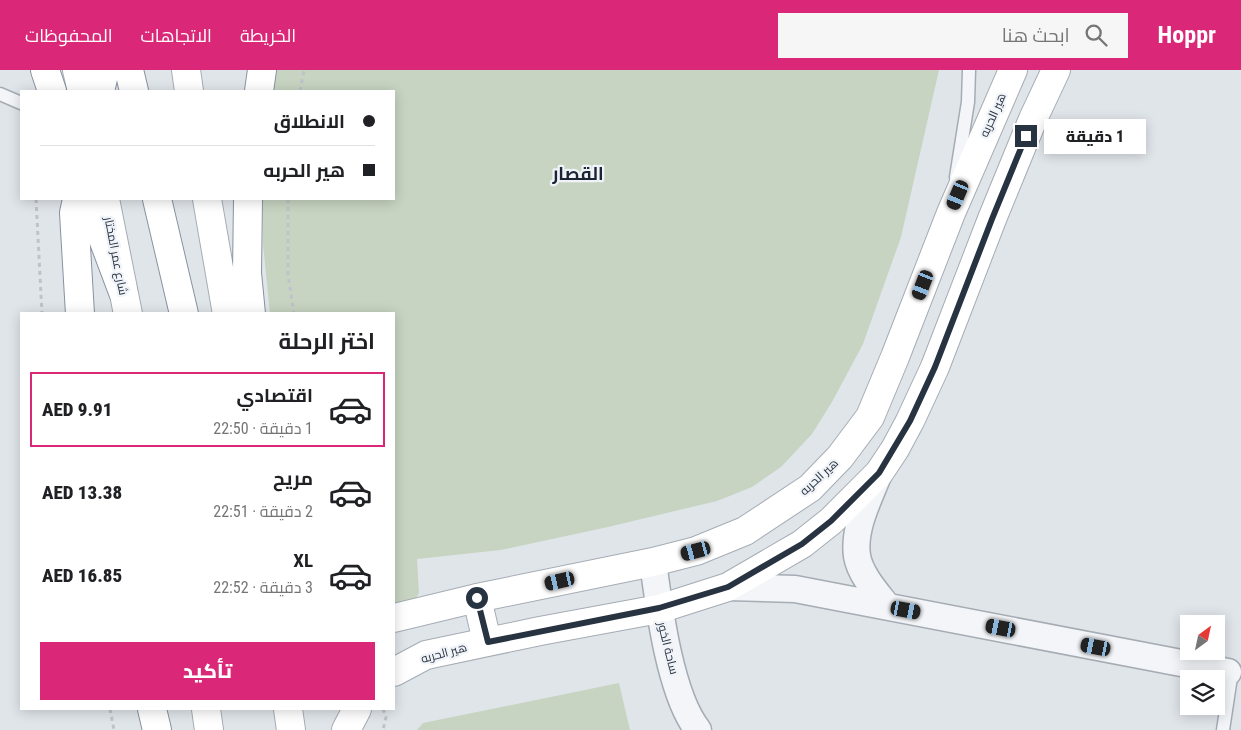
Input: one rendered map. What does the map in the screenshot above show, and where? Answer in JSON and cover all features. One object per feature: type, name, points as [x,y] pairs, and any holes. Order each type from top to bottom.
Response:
[{"type":"main road","points":[[45,70],[52,90]]},
{"type":"main road","points":[[77,70],[82,90]]},
{"type":"main road","points":[[100,90],[105,70]]},
{"type":"main road","points":[[129,70],[134,90]]},
{"type":"main road","points":[[186,70],[189,90]]},
{"type":"main road","points":[[259,90],[262,70]]},
{"type":"main road","name":"هير الحربه","points":[[395,618],[477,598],[653,562],[696,551],[746,531],[810,488],[840,457],[870,417],[951,213],[1013,70]]},
{"type":"main road","name":"هير الحربه","points":[[395,672],[426,656],[659,608],[728,587],[802,544],[831,521],[879,473],[910,421],[935,367],[1033,119],[1056,70]]},
{"type":"main road","points":[[77,200],[74,213],[80,312]]},
{"type":"main road","points":[[88,200],[126,303]]},
{"type":"main road","name":"شارع عمر المختار","points":[[105,200],[126,303]]},
{"type":"main road","points":[[157,200],[184,312]]},
{"type":"main road","points":[[207,200],[226,312]]},
{"type":"main road","points":[[248,200],[248,273],[251,312]]},
{"type":"main road","points":[[477,598],[488,642]]},
{"type":"main road","points":[[152,710],[157,730]]},
{"type":"main road","points":[[206,710],[209,730]]},
{"type":"main road","points":[[288,710],[291,730]]},
{"type":"main road","points":[[346,730],[356,710]]},
{"type":"street","points":[[879,473],[861,521],[856,541],[857,557],[861,567],[873,588],[887,606]]},
{"type":"street","name":"ساحة الخور","points":[[653,562],[659,608],[672,665],[681,698],[698,730]]},
{"type":"street","points":[[728,587],[795,589],[1228,672]]},
{"type":"lane","points":[[951,213],[968,102],[969,70]]},
{"type":"lane","points":[[0,94],[20,103]]},
{"type":"lane","points":[[1223,730],[1231,677],[1228,672]]},
{"type":"path","points":[[300,90],[304,70]]},
{"type":"path","points":[[36,200],[42,312]]},
{"type":"path","points":[[288,200],[288,274],[294,312]]},
{"type":"path","points":[[110,710],[114,730]]},
{"type":"path","points":[[383,710],[386,717],[383,730]]},
{"type":"green space","points":[[277,70],[939,70],[901,237],[863,344],[832,402],[812,434],[781,467],[752,487],[717,501],[501,550],[417,559],[419,593],[412,605],[395,608],[395,312],[270,312],[263,244],[263,200],[395,200],[395,90],[273,90]]},
{"type":"green space","points":[[619,683],[630,730],[417,730],[423,723]]},
{"type":"district","name":"القصار","points":[[578,173]]},
{"type":"route","points":[[477,598],[488,642],[659,608],[728,587],[802,544],[831,521],[879,473],[910,421],[935,367],[1026,136]]}]
